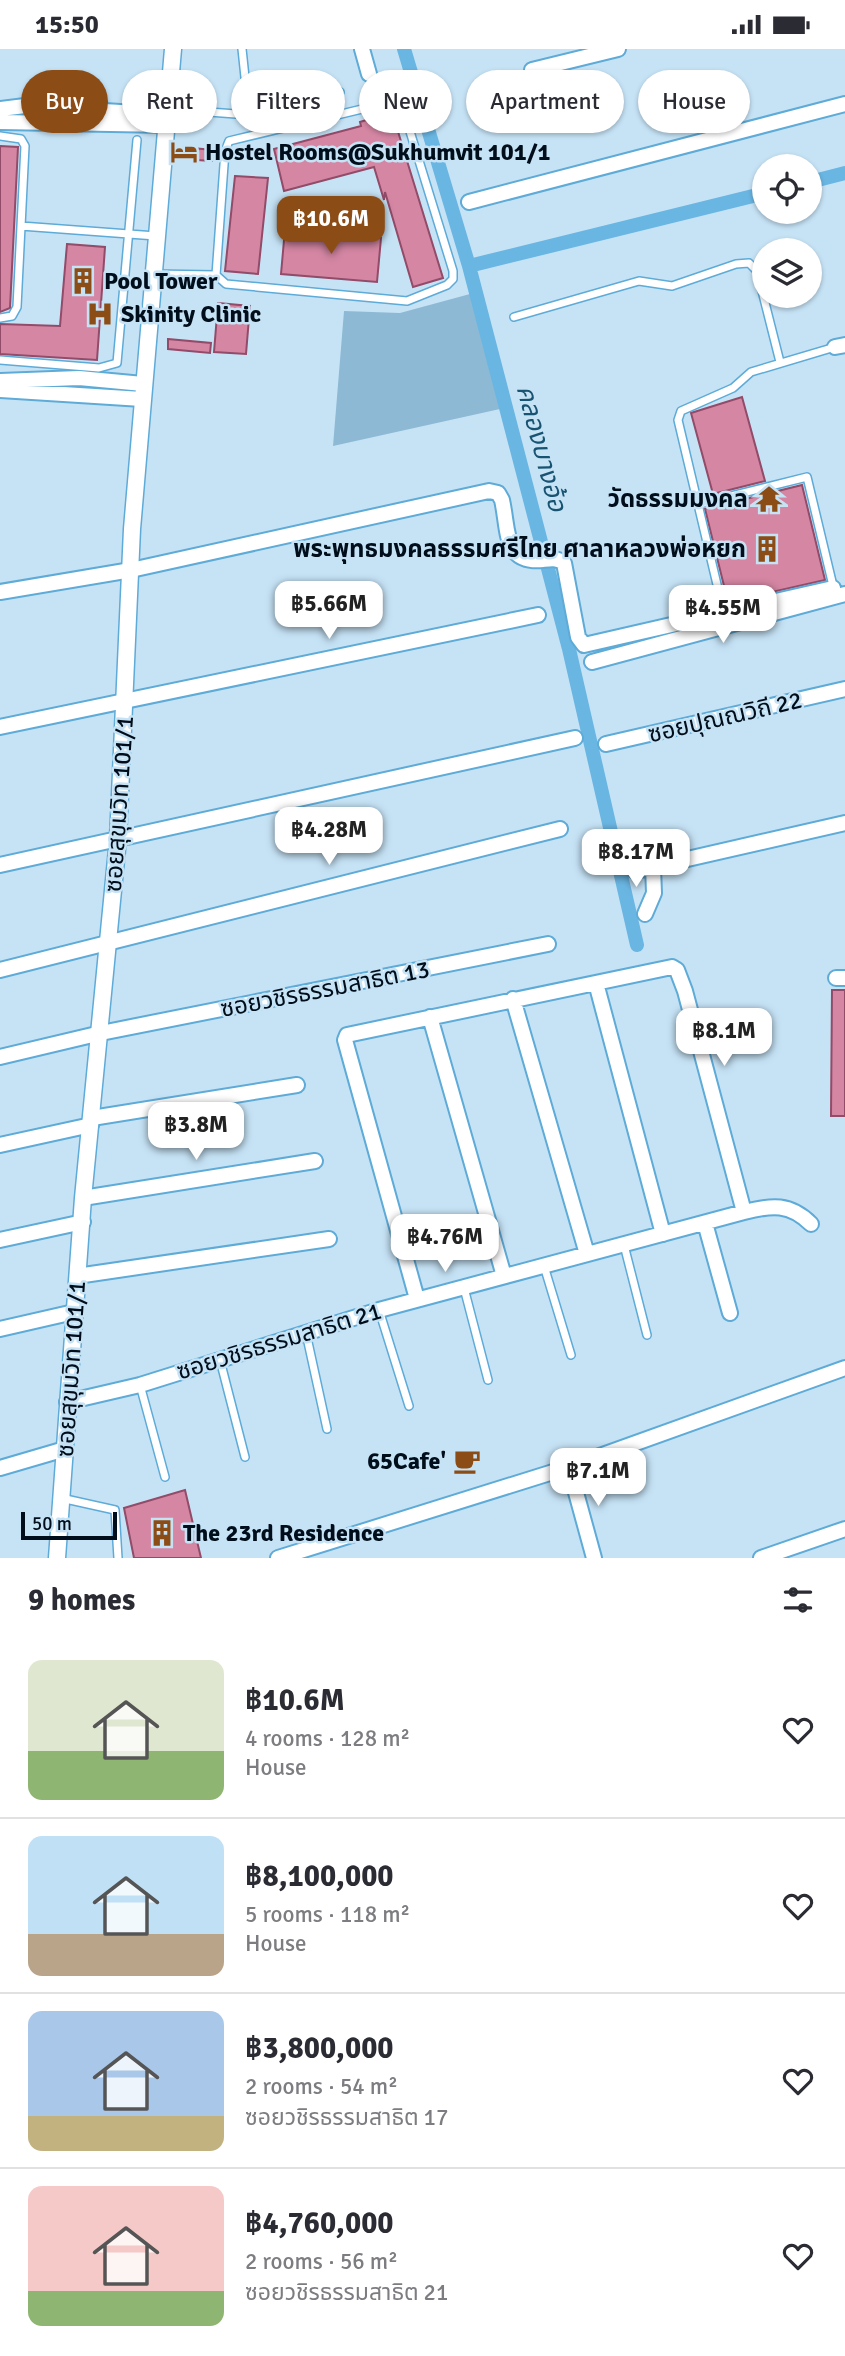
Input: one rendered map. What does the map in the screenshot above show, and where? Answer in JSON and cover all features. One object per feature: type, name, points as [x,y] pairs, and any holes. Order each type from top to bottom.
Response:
[{"type":"street","name":"ซอยสุขุมวิท 101/1","points":[[171,70],[173,49]]},
{"type":"street","points":[[362,49],[368,70]]},
{"type":"street","points":[[532,70],[618,49]]},
{"type":"street","points":[[469,202],[845,104]]},
{"type":"street","points":[[0,109],[25,106],[122,113]]},
{"type":"street","points":[[0,122],[122,118]]},
{"type":"street","name":"ซอยสุขุมวิท 101/1","points":[[57,1558],[83,1198],[118,839],[142,391],[166,133]]},
{"type":"street","points":[[0,381],[79,378],[142,391]]},
{"type":"street","points":[[0,390],[142,391]]},
{"type":"street","points":[[0,592],[131,570],[489,491],[498,493],[502,500],[513,551],[519,559],[528,562],[558,558],[564,562],[578,637],[584,645],[839,592]]},
{"type":"street","points":[[592,662],[839,592]]},
{"type":"street","points":[[0,727],[538,615]]},
{"type":"street","name":"ซอยปุณณวิถี 22","points":[[606,744],[845,689]]},
{"type":"street","points":[[0,865],[575,738]]},
{"type":"street","points":[[635,871],[845,823]]},
{"type":"street","points":[[0,970],[560,829]]},
{"type":"street","points":[[645,914],[653,893],[653,867]]},
{"type":"street","name":"ซอยวชิรธรรมสาธิต 13","points":[[0,1057],[101,1033],[548,944]]},
{"type":"street","points":[[417,1300],[345,1040],[347,1035],[664,968],[677,970],[744,1212]]},
{"type":"street","points":[[596,983],[663,1234]]},
{"type":"street","points":[[513,999],[587,1254]]},
{"type":"street","points":[[430,1017],[504,1276]]},
{"type":"street","points":[[0,1145],[92,1121],[297,1085]]},
{"type":"street","points":[[83,1198],[315,1161]]},
{"type":"street","name":"ซอยวชิรธรรมสาธิต 21","points":[[67,1402],[140,1385],[379,1310],[744,1212],[765,1207],[787,1207],[799,1212],[811,1224]]},
{"type":"street","points":[[0,1240],[83,1222]]},
{"type":"street","points":[[705,1223],[730,1313]]},
{"type":"street","points":[[77,1276],[329,1239]]},
{"type":"street","points":[[0,1329],[74,1312]]},
{"type":"street","points":[[278,1558],[569,1467],[845,1368]]},
{"type":"street","points":[[0,1468],[65,1449]]},
{"type":"street","points":[[569,1467],[594,1558]]},
{"type":"street","points":[[761,1558],[845,1529]]},
{"type":"lane","points":[[242,49],[244,70]]},
{"type":"lane","points":[[153,274],[216,275],[226,284],[407,301],[447,285],[453,279],[453,271],[404,112],[396,104],[383,104],[229,141],[225,151],[216,275]]},
{"type":"lane","points":[[0,136],[21,139],[25,146],[17,307],[12,316],[0,318]]},
{"type":"lane","points":[[0,360],[99,367],[117,363],[137,140]]},
{"type":"lane","points":[[21,226],[156,236]]},
{"type":"lane","points":[[514,317],[639,281],[672,286],[736,264],[749,263],[757,271],[780,362]]},
{"type":"lane","points":[[724,614],[678,420],[681,411],[733,389],[751,372],[840,346]]},
{"type":"lane","points":[[699,504],[807,477],[839,592]]},
{"type":"lane","points":[[624,1244],[646,1335]]},
{"type":"lane","points":[[544,1265],[570,1355]]},
{"type":"lane","points":[[463,1287],[488,1380]]},
{"type":"lane","points":[[379,1310],[409,1406]]},
{"type":"lane","points":[[306,1333],[327,1429]]},
{"type":"lane","points":[[220,1360],[245,1457]]},
{"type":"lane","points":[[140,1385],[165,1477]]},
{"type":"lane","points":[[61,1497],[115,1510],[118,1558]]},
{"type":"shaded area","points":[[481,291],[509,407],[333,446],[344,311],[400,313]]},
{"type":"building","points":[[359,127],[359,133],[398,133],[443,278],[413,287],[385,192],[384,200],[374,167],[284,191],[274,149],[335,133],[345,133],[345,130]]},
{"type":"building","points":[[0,146],[18,147],[10,308],[0,312]]},
{"type":"building","name":"Hostel Rooms@Sukhumvit 101/1","points":[[181,147],[213,150],[212,161],[180,159]]},
{"type":"building","points":[[235,176],[268,178],[258,274],[225,271]]},
{"type":"building","points":[[285,229],[381,238],[377,282],[281,274]]},
{"type":"building","name":"Pool Tower","points":[[67,244],[105,247],[97,360],[0,354],[0,324],[60,326]]},
{"type":"building","points":[[218,303],[250,306],[246,354],[214,352]]},
{"type":"building","points":[[168,339],[211,343],[210,353],[168,349]]},
{"type":"building","points":[[742,397],[765,481],[713,494],[691,413]]},
{"type":"building","name":"พระพุทธมงคลธรรมศรีไทย ศาลาหลวงพ่อหยก","points":[[802,485],[825,580],[728,602],[705,509]]},
{"type":"building","points":[[832,990],[845,990],[845,1116],[831,1116]]},
{"type":"building","name":"The 23rd Residence","points":[[185,1490],[201,1558],[134,1558],[124,1508]]},
{"type":"waterway","name":"คลองบางอ้อ","points":[[404,49],[469,266],[569,649],[637,945]]},
{"type":"waterway","points":[[822,179],[845,173]]},
{"type":"waterway","points":[[469,266],[752,196]]},
{"type":"place","name":"Hostel Rooms@Sukhumvit 101/1","points":[[184,152]]},
{"type":"place","name":"Pool Tower","points":[[83,281]]},
{"type":"place","name":"Skinity Clinic","points":[[100,314]]},
{"type":"place","name":"วัดธรรมมงคล","points":[[769,499]]},
{"type":"place","name":"พระพุทธมงคลธรรมศรีไทย ศาลาหลวงพ่อหยก","points":[[767,549]]},
{"type":"place","name":"65Cafe'","points":[[467,1461]]},
{"type":"place","name":"The 23rd Residence","points":[[162,1533]]}]
